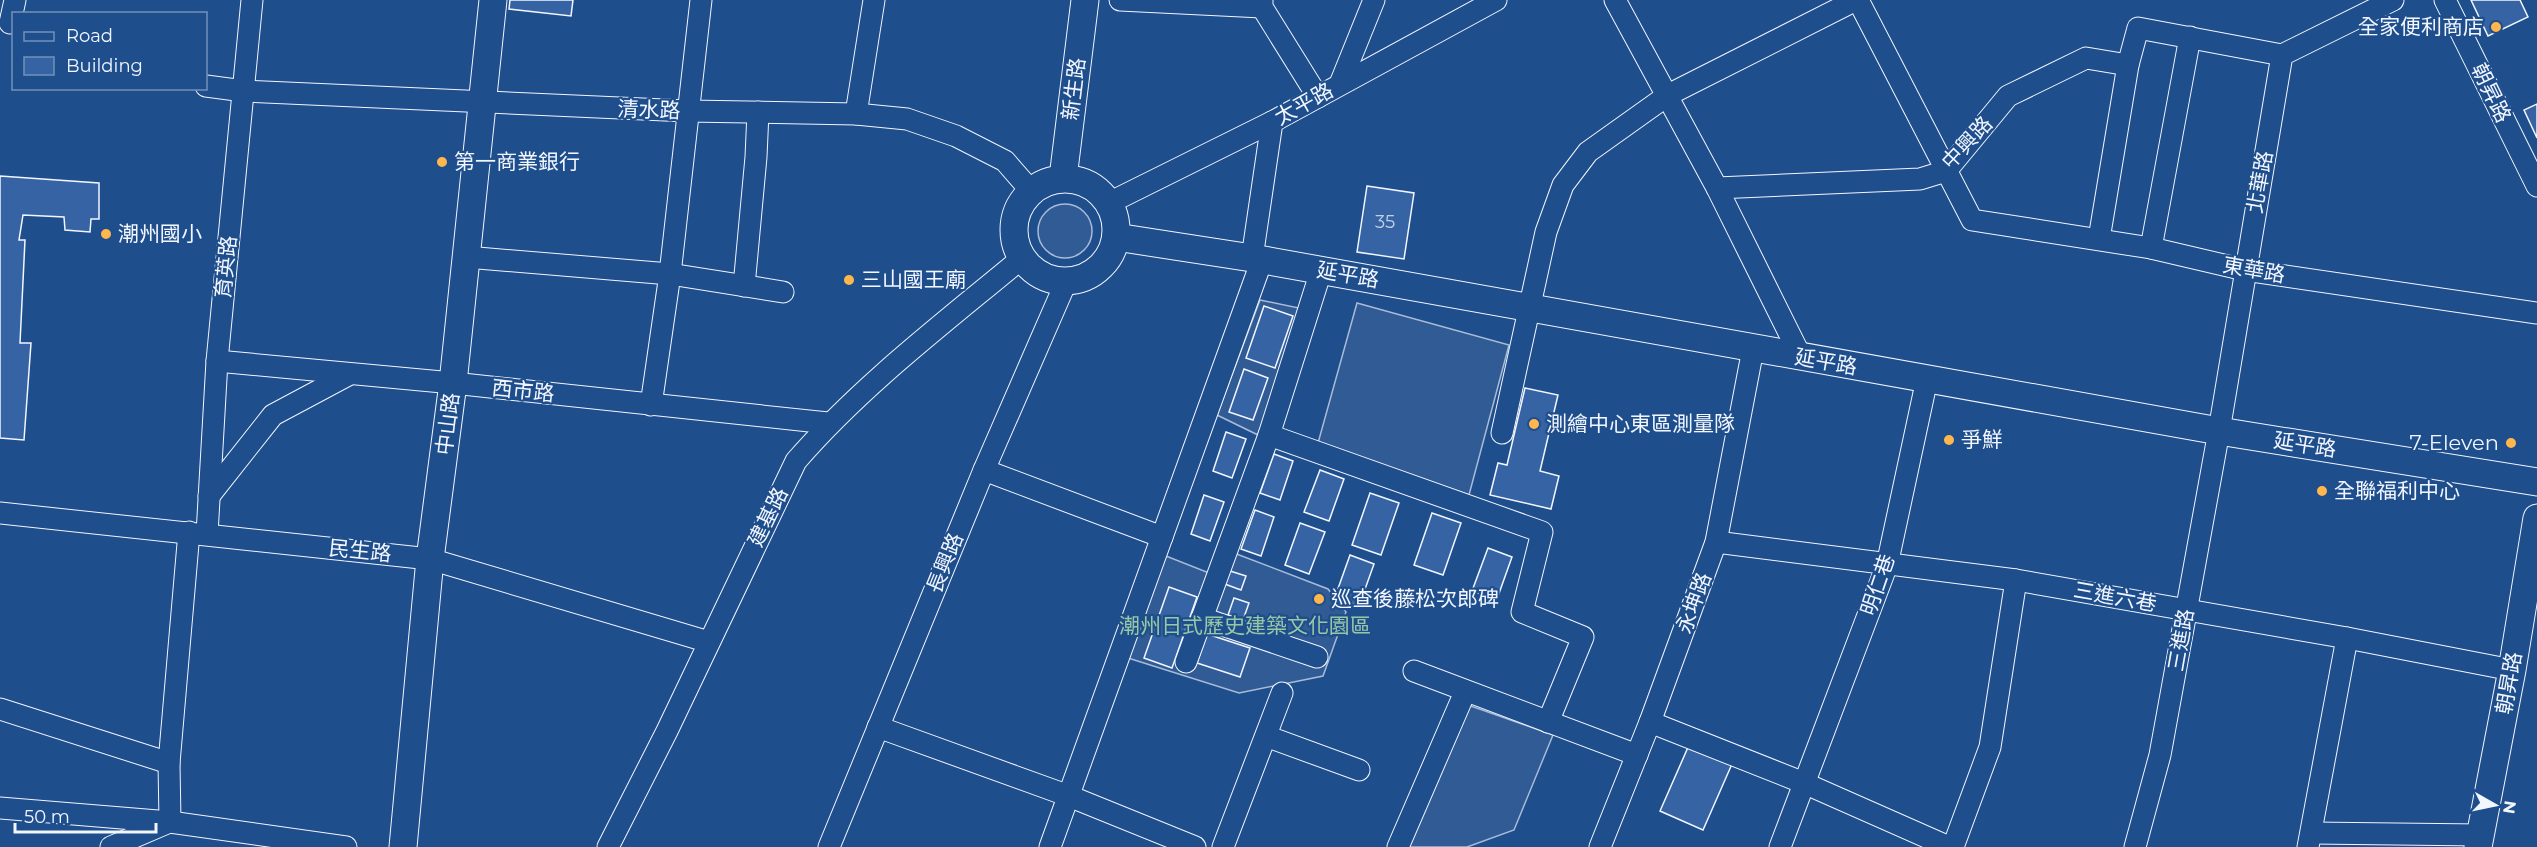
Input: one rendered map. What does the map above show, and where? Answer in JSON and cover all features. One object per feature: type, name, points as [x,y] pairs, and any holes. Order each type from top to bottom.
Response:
[{"type":"main road","name":"中山路","points":[[403,847],[430,560],[453,383],[493,0]]},
{"type":"main road","name":"新生路","points":[[1064,178],[1085,0]]},
{"type":"main road","points":[[1064,178],[1079,180],[1093,187],[1109,203],[1116,223],[1116,237],[1105,262],[1094,272],[1081,279],[1066,282],[1048,279],[1033,271],[1015,245],[1014,230],[1016,215],[1022,202],[1032,191],[1046,182],[1064,178]]},
{"type":"main road","name":"延平路","points":[[1116,237],[1257,259],[2219,431],[2537,482]]},
{"type":"main road","name":"朝昇路","points":[[2479,841],[2512,670],[2537,518]]},
{"type":"street","points":[[8,22],[15,0]]},
{"type":"street","name":"育英路","points":[[170,822],[169,763],[198,533],[210,496],[217,361],[252,0]]},
{"type":"street","points":[[651,405],[670,274],[701,0]]},
{"type":"street","points":[[856,114],[874,0]]},
{"type":"street","points":[[1120,0],[1262,4],[1318,97]]},
{"type":"street","points":[[1340,84],[1374,0]]},
{"type":"street","name":"太平路","points":[[1109,203],[1272,122],[1496,0]]},
{"type":"street","points":[[1615,0],[1717,188],[1801,357]]},
{"type":"street","points":[[1502,433],[1545,232],[1563,185],[1588,152],[1668,95],[1857,0],[1946,171]]},
{"type":"street","points":[[2098,239],[2128,65],[2138,28],[2282,55],[2393,0]]},
{"type":"street","name":"朝昇路","points":[[2445,0],[2537,186]]},
{"type":"street","points":[[2151,248],[2190,37]]},
{"type":"street","name":"北華路","points":[[2219,431],[2282,55]]},
{"type":"street","name":"中興路","points":[[1717,188],[1920,179],[1946,171],[2008,96],[2086,58],[2128,65]]},
{"type":"street","name":"清水路","points":[[207,86],[244,92],[481,104],[856,114],[907,120],[956,136],[1005,161],[1032,191]]},
{"type":"street","points":[[744,286],[758,112]]},
{"type":"street","points":[[1050,847],[1162,537],[1257,259],[1272,122]]},
{"type":"street","name":"東華路","points":[[1946,171],[1972,220],[2151,248],[2245,270],[2537,313]]},
{"type":"street","points":[[466,257],[670,274],[783,292]]},
{"type":"street","name":"建基路","points":[[608,847],[710,642],[796,461],[828,423],[925,338],[1022,258]]},
{"type":"street","points":[[1186,662],[1269,435],[1321,271]]},
{"type":"street","name":"長興路","points":[[830,847],[984,470],[1066,282]]},
{"type":"street","name":"永坤路","points":[[1600,847],[1650,722],[1716,542],[1753,349]]},
{"type":"street","name":"西市路","points":[[217,361],[453,383],[828,423]]},
{"type":"street","points":[[210,496],[273,415],[348,375]]},
{"type":"street","name":"明仁巷","points":[[1780,847],[1887,565],[1927,379]]},
{"type":"street","name":"三進路","points":[[2135,847],[2160,755],[2219,431]]},
{"type":"street","points":[[1269,435],[1542,532],[1522,612],[1583,637],[1548,722]]},
{"type":"street","points":[[984,470],[1162,537]]},
{"type":"street","name":"民生路","points":[[0,513],[430,560],[710,642]]},
{"type":"street","name":"三進六巷","points":[[1716,542],[2016,580],[2347,638],[2512,670]]},
{"type":"street","points":[[1650,722],[1804,783],[1951,847],[1990,747],[2016,580]]},
{"type":"street","points":[[1202,618],[1317,657]]},
{"type":"street","points":[[2347,638],[2310,840],[2479,841]]},
{"type":"street","points":[[1414,671],[1637,755]]},
{"type":"street","points":[[1398,847],[1466,692]]},
{"type":"street","points":[[1223,847],[1282,693]]},
{"type":"street","points":[[0,709],[169,763]]},
{"type":"street","points":[[878,727],[1069,796],[1195,847]]},
{"type":"street","points":[[1266,736],[1359,770]]},
{"type":"street","points":[[0,808],[170,822],[246,840],[346,847]]},
{"type":"street","points":[[111,847],[170,822]]},
{"type":"shaded area","points":[[1060,204],[1070,204],[1080,208],[1088,216],[1092,231],[1088,246],[1080,254],[1070,258],[1060,258],[1050,254],[1042,246],[1038,236],[1038,226],[1042,216],[1050,208]]},
{"type":"shaded area","name":"潮州日式歷史建築文化園區","points":[[1260,300],[1318,312],[1234,553],[1328,589],[1346,612],[1323,676],[1239,693],[1128,658],[1166,556],[1209,573],[1260,436],[1217,415]]},
{"type":"shaded area","points":[[1357,303],[1509,345],[1469,495],[1318,443]]},
{"type":"shaded area","points":[[1468,705],[1553,735],[1514,830],[1467,847],[1405,847]]},
{"type":"building","points":[[510,0],[573,0],[571,16],[509,9]]},
{"type":"building","name":"全家便利商店","points":[[2471,0],[2520,0],[2528,17],[2488,36]]},
{"type":"building","points":[[2537,104],[2537,138],[2524,110]]},
{"type":"building","points":[[0,176],[99,183],[99,219],[91,219],[90,232],[65,230],[64,217],[23,215],[19,240],[25,240],[20,343],[31,343],[24,440],[0,438]]},
{"type":"building","points":[[1367,186],[1414,193],[1404,259],[1357,252]]},
{"type":"building","points":[[1264,306],[1293,316],[1275,368],[1246,358]]},
{"type":"building","points":[[1244,369],[1268,378],[1253,420],[1229,412]]},
{"type":"building","name":"測繪中心東區測量隊","points":[[1525,388],[1558,395],[1540,471],[1559,476],[1551,509],[1490,495],[1498,463],[1507,465]]},
{"type":"building","points":[[1226,432],[1246,439],[1232,478],[1213,471]]},
{"type":"building","points":[[1274,454],[1293,461],[1280,500],[1260,493]]},
{"type":"building","points":[[1320,470],[1344,479],[1329,521],[1304,512]]},
{"type":"building","points":[[1370,493],[1399,503],[1381,555],[1352,545]]},
{"type":"building","points":[[1204,495],[1224,502],[1210,541],[1191,534]]},
{"type":"building","points":[[1255,510],[1274,517],[1261,556],[1241,549]]},
{"type":"building","points":[[1432,513],[1461,523],[1443,575],[1414,565]]},
{"type":"building","points":[[1300,523],[1325,532],[1309,574],[1285,565]]},
{"type":"building","points":[[1488,548],[1512,557],[1497,599],[1472,591]]},
{"type":"building","points":[[1350,555],[1374,564],[1359,606],[1335,597]]},
{"type":"building","points":[[1227,570],[1246,576],[1241,590],[1222,583]]},
{"type":"building","points":[[1169,587],[1197,597],[1172,668],[1144,658]]},
{"type":"building","points":[[1234,598],[1249,603],[1243,620],[1228,615]]},
{"type":"building","points":[[1207,634],[1250,648],[1240,677],[1197,663]]},
{"type":"building","points":[[1689,745],[1732,764],[1703,830],[1660,811]]},
{"type":"place","name":"全家便利商店","points":[[2496,27]]},
{"type":"place","name":"第一商業銀行","points":[[442,162]]},
{"type":"place","name":"潮州國小","points":[[106,234]]},
{"type":"place","name":"三山國王廟","points":[[849,280]]},
{"type":"place","name":"測繪中心東區測量隊","points":[[1534,424]]},
{"type":"place","name":"爭鮮","points":[[1949,440]]},
{"type":"place","name":"7-Eleven","points":[[2511,443]]},
{"type":"place","name":"全聯福利中心","points":[[2322,491]]},
{"type":"place","name":"巡查後藤松次郎碑","points":[[1319,599]]}]
